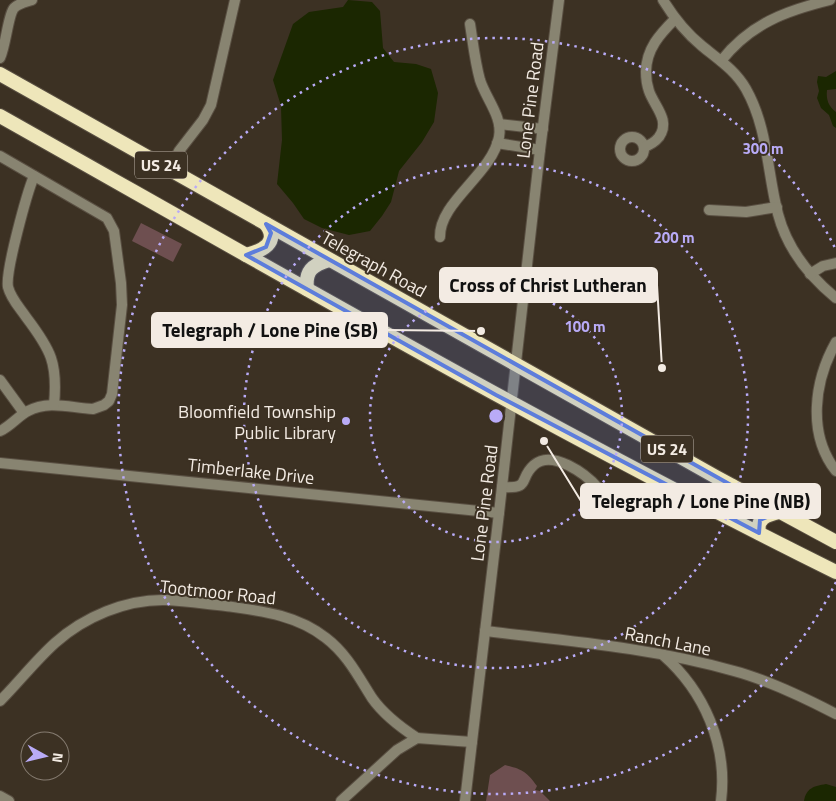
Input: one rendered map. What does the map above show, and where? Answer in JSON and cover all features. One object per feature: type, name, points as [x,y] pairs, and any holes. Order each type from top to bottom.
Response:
[{"type":"highway","name":"Telegraph Road","points":[[0,74],[732,486],[836,542]]},
{"type":"highway","name":"US 24","points":[[0,116],[512,404],[715,511],[836,572]]},
{"type":"highway","points":[[246,255],[261,250],[269,244],[271,233],[266,224]]},
{"type":"highway","points":[[307,289],[306,279],[309,272],[319,263],[329,260]]},
{"type":"highway","points":[[715,511],[728,507],[732,503],[734,494],[732,486]]},
{"type":"highway","points":[[760,534],[759,524],[763,517],[779,512]]},
{"type":"street","points":[[0,58],[4,49],[12,3],[32,0]]},
{"type":"street","points":[[169,170],[179,151],[203,120],[211,105],[235,0]]},
{"type":"street","name":"Lone Pine Road","points":[[464,801],[559,0]]},
{"type":"street","points":[[663,0],[675,19],[741,81],[754,105],[764,135],[781,223],[792,247],[810,274],[836,298]]},
{"type":"street","points":[[721,61],[739,41],[766,22],[791,11],[830,0]]},
{"type":"street","points":[[644,147],[658,139],[663,126],[663,119],[653,100],[647,82],[648,56],[657,39],[675,19]]},
{"type":"street","points":[[440,237],[442,222],[477,176],[497,143],[500,130],[497,117],[484,92],[478,73],[470,24]]},
{"type":"street","points":[[499,124],[543,129]]},
{"type":"street","points":[[497,143],[540,150]]},
{"type":"street","points":[[0,156],[103,214],[111,222],[116,240],[122,304],[114,385],[109,401],[99,408],[93,409],[54,405],[40,406],[24,413],[0,432]]},
{"type":"street","points":[[34,176],[29,189],[10,269],[8,287],[51,355],[55,371],[54,405]]},
{"type":"street","points":[[709,210],[746,212],[777,207]]},
{"type":"street","points":[[810,274],[823,266],[836,263]]},
{"type":"street","points":[[836,342],[819,392],[817,430],[823,450],[836,471]]},
{"type":"street","points":[[0,380],[24,413]]},
{"type":"street","points":[[502,487],[515,488],[520,486],[535,465],[551,460],[563,463],[590,479],[598,488]]},
{"type":"street","name":"Timberlake Drive","points":[[0,463],[499,513]]},
{"type":"street","name":"Tootmoor Road","points":[[0,701],[53,645],[90,618],[113,609],[152,600],[183,602],[260,610],[307,625],[336,646],[352,665],[383,711],[402,729],[417,738]]},
{"type":"street","name":"Ranch Lane","points":[[485,631],[662,654],[736,671],[784,690],[836,714]]},
{"type":"street","points":[[662,654],[679,669],[705,707],[713,729],[720,760],[721,801]]},
{"type":"street","points":[[341,801],[397,750],[417,738],[472,742]]},
{"type":"street","points":[[0,796],[9,801]]},
{"type":"highlighted area","points":[[266,224],[779,512],[760,520],[759,533],[496,395],[246,255],[266,247],[271,233]]},
{"type":"shaded area","points":[[348,0],[372,2],[380,11],[383,48],[394,62],[416,64],[431,69],[438,93],[434,122],[422,142],[399,171],[391,202],[370,231],[349,235],[322,228],[304,219],[277,184],[282,140],[281,106],[273,80],[293,24],[309,12],[343,7]]},
{"type":"shaded area","points":[[836,71],[836,89],[827,90],[827,99],[829,105],[836,112],[836,128],[833,126],[829,115],[821,108],[817,98],[819,91],[817,82],[818,76],[826,77]]},
{"type":"shaded area","points":[[141,223],[182,244],[173,262],[132,241]]},
{"type":"shaded area","points":[[505,765],[527,774],[537,786],[535,790],[540,791],[550,801],[486,801],[490,775]]},
{"type":"shaded area","points":[[826,784],[836,787],[836,801],[804,801],[811,788]]},
{"type":"place","name":"Telegraph / Lone Pine (SB)","points":[[481,331]]},
{"type":"place","name":"Cross of Christ Lutheran","points":[[662,368]]},
{"type":"place","name":"Bloomfield Township Public Library","points":[[346,421]]},
{"type":"place","name":"Telegraph / Lone Pine (NB)","points":[[544,441]]}]
